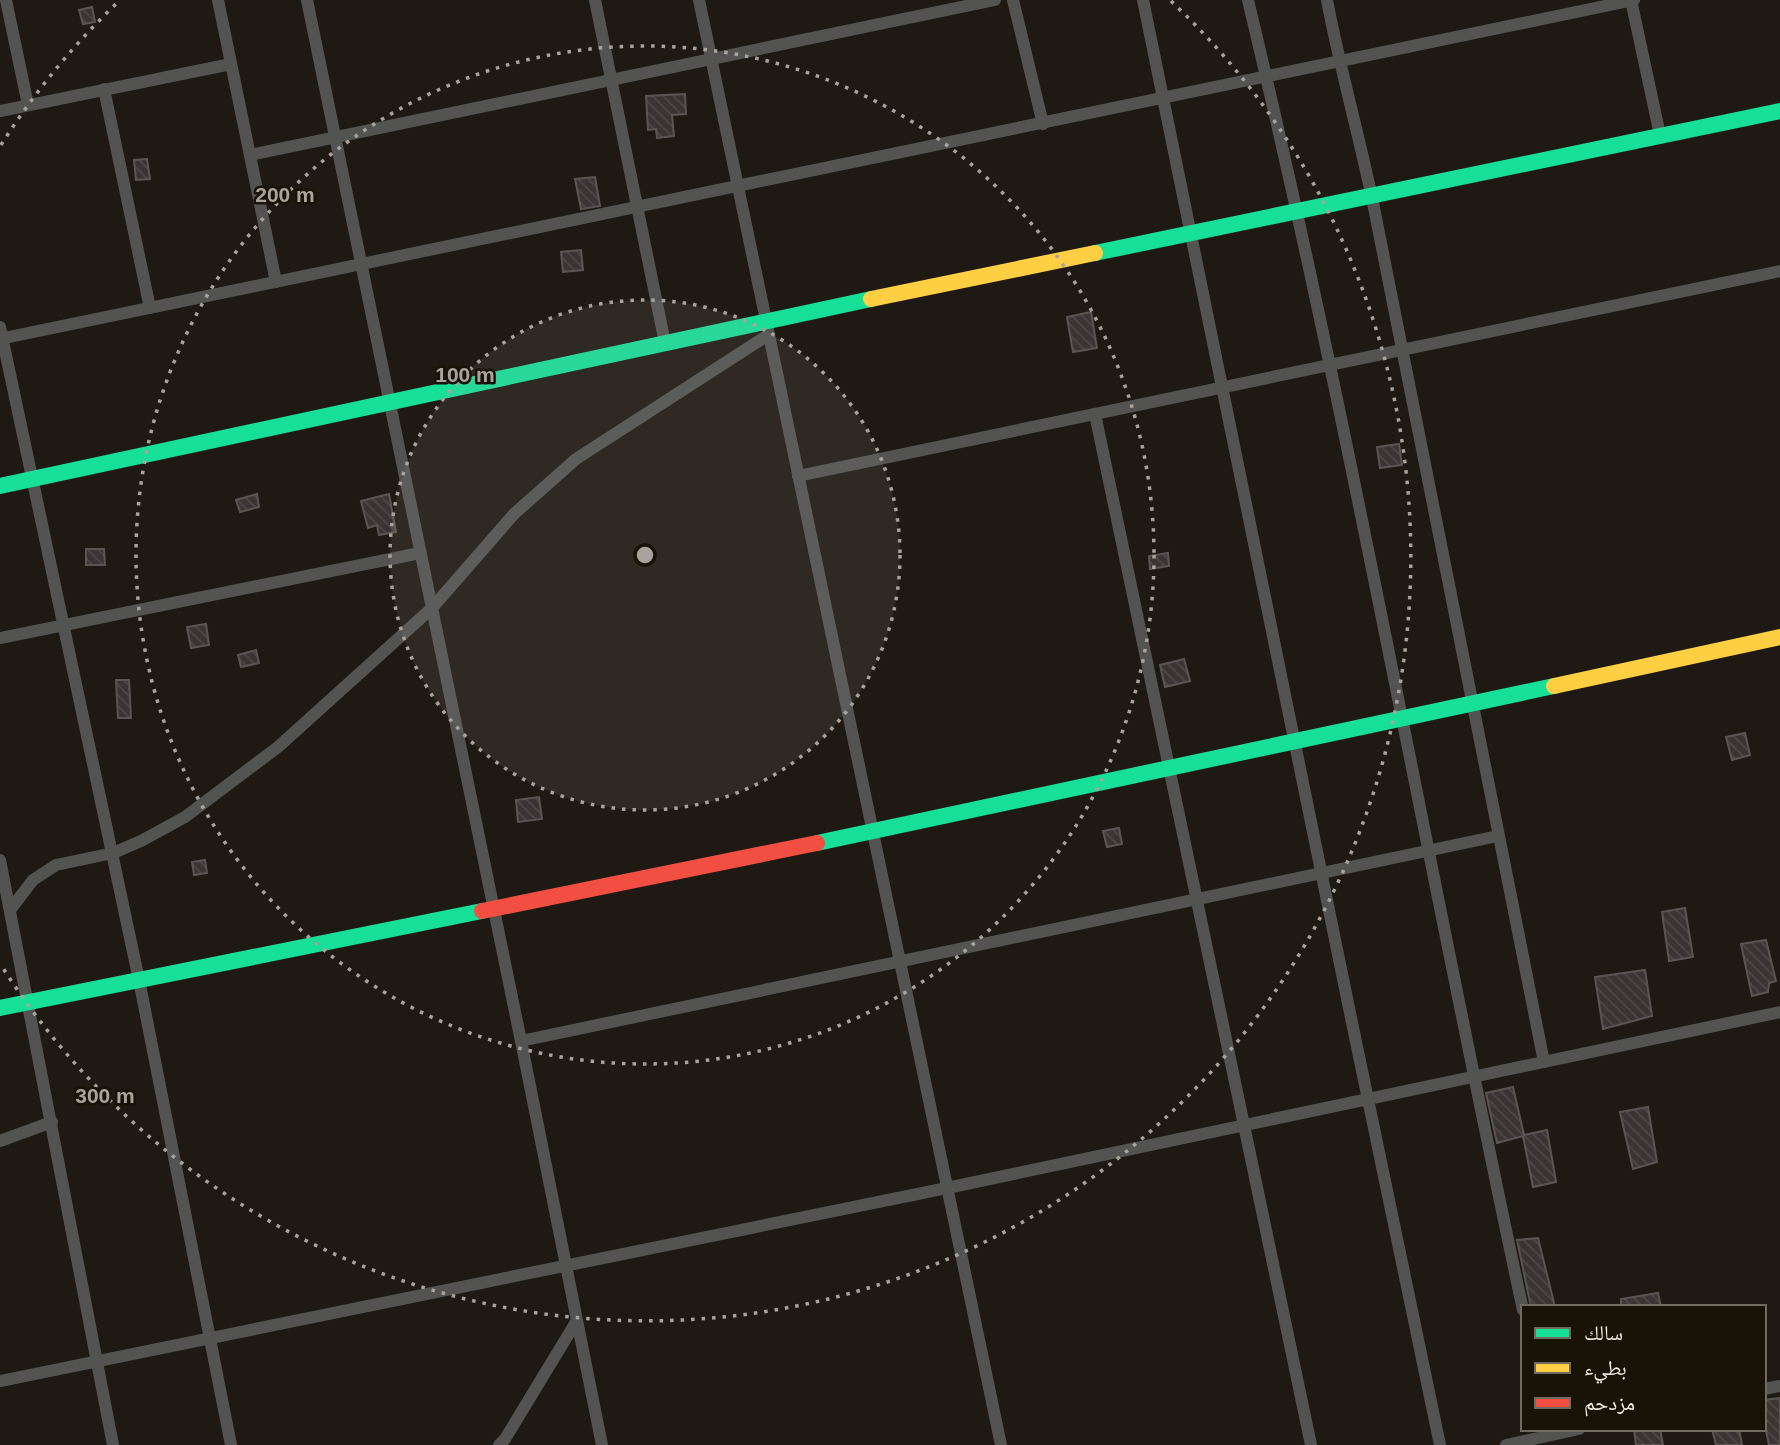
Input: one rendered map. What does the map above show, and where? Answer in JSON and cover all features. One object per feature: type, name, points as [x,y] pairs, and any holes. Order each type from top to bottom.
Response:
[{"type":"street","points":[[6,0],[28,105]]},
{"type":"street","points":[[218,0],[276,282]]},
{"type":"street","points":[[307,0],[521,1041],[601,1445]]},
{"type":"street","points":[[595,0],[665,343]]},
{"type":"street","points":[[699,0],[1001,1445]]},
{"type":"street","points":[[250,155],[995,0]]},
{"type":"street","points":[[1013,0],[1043,124]]},
{"type":"street","points":[[1143,0],[1296,741],[1366,1099],[1440,1445]]},
{"type":"street","points":[[1248,0],[1296,211],[1403,717],[1473,1077],[1522,1305]]},
{"type":"street","points":[[1328,0],[1339,62],[1372,195],[1544,1062]]},
{"type":"street","points":[[231,1445],[113,853],[1,335],[150,308],[638,208],[1632,0],[1660,135]]},
{"type":"street","points":[[0,111],[231,64]]},
{"type":"street","points":[[104,89],[150,308]]},
{"type":"street","points":[[0,486],[665,343],[767,328],[1191,232],[1780,111]]},
{"type":"street","points":[[798,475],[1780,271]]},
{"type":"street","points":[[10,910],[33,880],[55,865],[113,853],[141,841],[185,817],[278,747],[432,608],[514,514],[576,460],[767,328]]},
{"type":"street","points":[[1095,414],[1168,768],[1246,1124],[1311,1445]]},
{"type":"street","points":[[0,638],[420,553]]},
{"type":"street","points":[[0,1009],[874,831],[1780,637]]},
{"type":"street","points":[[521,1041],[1498,836]]},
{"type":"street","points":[[0,860],[113,1445]]},
{"type":"street","points":[[0,1381],[947,1188],[1780,1012]]},
{"type":"street","points":[[0,1141],[52,1122]]},
{"type":"street","points":[[499,1445],[576,1322]]},
{"type":"street","points":[[1506,1445],[1572,1431]]},
{"type":"building","points":[[92,7],[95,22],[83,24],[79,10]]},
{"type":"building","points":[[685,94],[686,114],[672,115],[674,136],[657,138],[656,129],[648,130],[646,96]]},
{"type":"building","points":[[147,159],[150,179],[136,180],[134,160]]},
{"type":"building","points":[[595,177],[600,206],[581,209],[575,179]]},
{"type":"building","points":[[581,250],[583,270],[563,272],[561,252]]},
{"type":"building","points":[[1091,312],[1097,348],[1073,352],[1067,317]]},
{"type":"building","points":[[1399,444],[1402,465],[1380,468],[1377,447]]},
{"type":"building","points":[[257,494],[259,507],[240,512],[236,500]]},
{"type":"building","points":[[389,494],[396,532],[379,535],[377,525],[368,528],[361,501]]},
{"type":"building","points":[[86,549],[104,549],[105,565],[86,565]]},
{"type":"building","points":[[1168,553],[1169,566],[1150,569],[1149,556]]},
{"type":"building","points":[[206,624],[209,645],[191,648],[187,627]]},
{"type":"building","points":[[256,650],[259,663],[241,667],[238,655]]},
{"type":"building","points":[[1184,659],[1190,681],[1165,687],[1160,665]]},
{"type":"building","points":[[116,680],[129,680],[131,718],[118,718]]},
{"type":"building","points":[[1745,733],[1750,755],[1732,760],[1726,737]]},
{"type":"building","points":[[539,797],[542,819],[518,822],[516,800]]},
{"type":"building","points":[[1119,828],[1122,844],[1107,847],[1103,831]]},
{"type":"building","points":[[205,860],[207,873],[194,875],[192,862]]},
{"type":"building","points":[[1685,908],[1693,957],[1669,961],[1662,912]]},
{"type":"building","points":[[1766,940],[1776,981],[1769,983],[1768,992],[1752,996],[1741,944]]},
{"type":"building","points":[[1645,970],[1652,1016],[1603,1029],[1595,977]]},
{"type":"building","points":[[1513,1087],[1524,1135],[1547,1130],[1556,1182],[1533,1187],[1523,1136],[1497,1143],[1486,1093]]},
{"type":"building","points":[[1648,1107],[1657,1162],[1633,1169],[1620,1112]]},
{"type":"building","points":[[1538,1238],[1555,1305],[1531,1305],[1517,1240]]},
{"type":"building","points":[[1658,1293],[1661,1305],[1621,1305],[1621,1299]]},
{"type":"building","points":[[1780,1398],[1780,1445],[1769,1445],[1766,1400]]},
{"type":"building","points":[[1634,1431],[1660,1431],[1663,1445],[1636,1445]]},
{"type":"building","points":[[1712,1431],[1739,1431],[1742,1445],[1716,1445]]},
{"type":"traffic: fast","points":[[1095,253],[1780,111]]},
{"type":"traffic: fast","points":[[0,486],[871,299]]},
{"type":"traffic: fast","points":[[817,843],[1554,686]]},
{"type":"traffic: fast","points":[[0,1008],[482,911]]},
{"type":"traffic: slow","points":[[871,299],[1095,253]]},
{"type":"traffic: slow","points":[[1554,686],[1780,637]]},
{"type":"traffic: jam","points":[[482,911],[817,843]]}]
